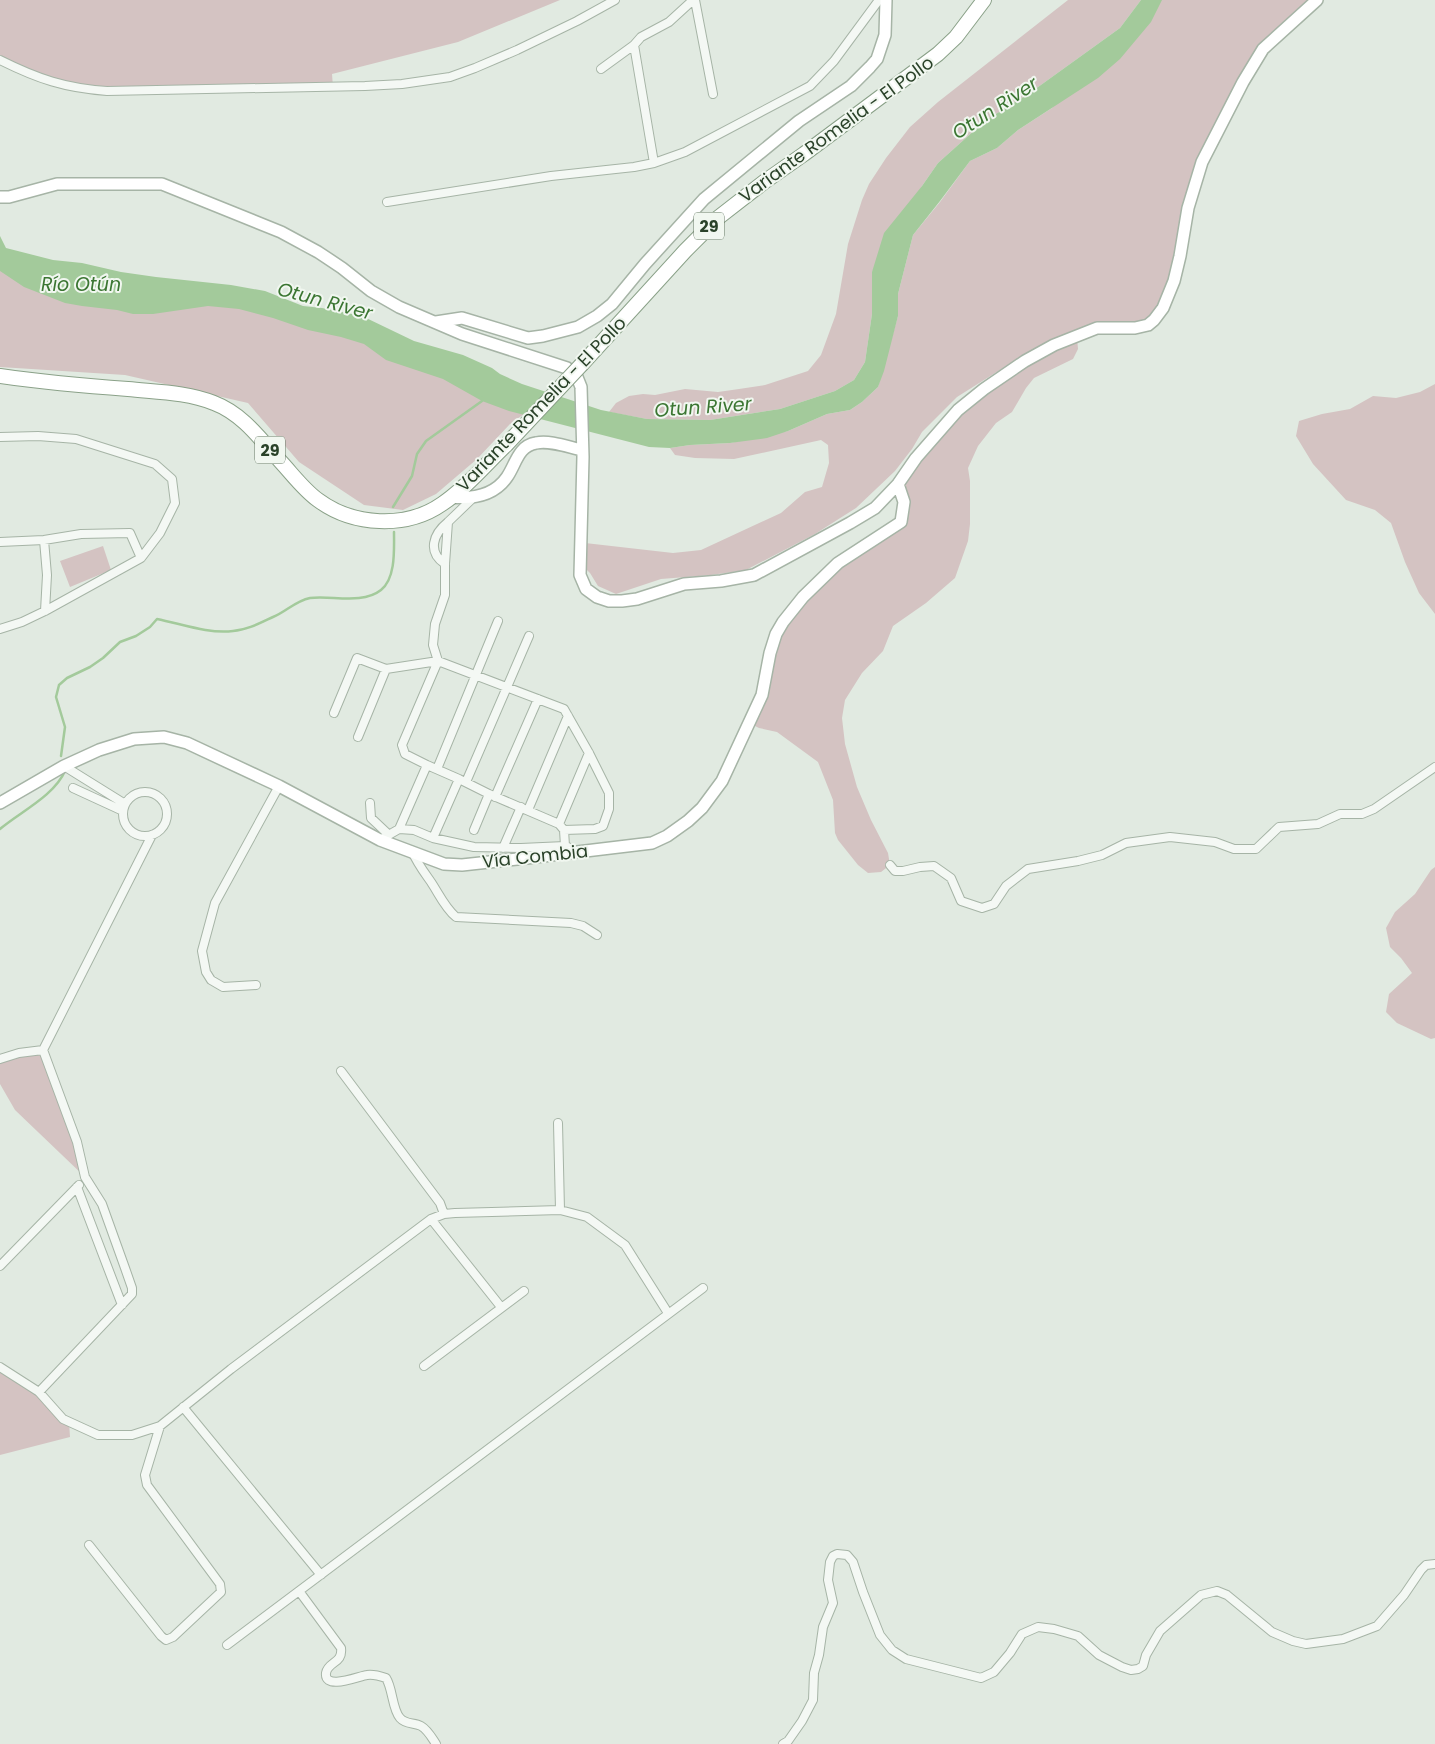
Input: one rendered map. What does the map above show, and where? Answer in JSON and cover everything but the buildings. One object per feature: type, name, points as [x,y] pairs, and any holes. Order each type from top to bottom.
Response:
[{"type":"highway","name":"Variante Romelia - El Pollo","points":[[0,376],[61,384],[174,394],[212,402],[226,408],[250,428],[316,499],[333,510],[351,517],[371,521],[402,520],[430,511],[451,497],[506,445],[685,251],[719,217],[938,54],[956,37],[984,0]]},
{"type":"main road","points":[[434,322],[462,318],[528,338],[578,327],[597,316],[612,304],[645,264],[704,199],[799,121],[851,86],[870,67],[877,59],[886,35],[886,0]]},
{"type":"main road","points":[[0,197],[9,197],[57,184],[162,184],[282,232],[334,262],[371,291],[399,307],[462,334],[567,368],[575,373],[580,382],[582,434],[580,575],[586,589],[598,597],[609,601],[637,599],[684,584],[721,581],[754,574],[850,523],[875,508],[898,484],[916,458],[958,410],[984,389],[1025,361],[1054,345],[1097,328],[1135,328],[1148,325],[1154,320],[1163,308],[1174,281],[1188,208],[1206,155],[1243,82],[1263,49],[1317,0]]},
{"type":"main road","points":[[451,497],[473,498],[487,494],[507,478],[520,453],[528,445],[546,442],[582,450]]},
{"type":"main road","name":"Vía Combia","points":[[0,803],[64,766],[99,750],[134,739],[164,737],[187,743],[412,852],[444,864],[451,865],[576,852],[652,842],[667,836],[688,821],[702,808],[722,781],[762,695],[770,653],[776,634],[783,622],[803,597],[838,563],[901,522],[904,502],[898,484]]},
{"type":"street","points":[[0,60],[51,82],[85,89],[108,91],[402,84],[450,77],[475,68],[577,21],[614,0]]},
{"type":"street","points":[[601,68],[634,45],[641,37],[669,22],[694,0],[713,94]]},
{"type":"street","points":[[387,202],[551,176],[654,163],[685,152],[810,86],[834,61],[879,0]]},
{"type":"street","points":[[634,45],[654,163]]},
{"type":"street","points":[[0,437],[38,436],[76,439],[155,464],[172,479],[175,503],[160,533],[141,558],[22,622],[0,629]]},
{"type":"street","points":[[444,564],[437,559],[434,548],[436,534],[473,498]]},
{"type":"street","points":[[334,713],[357,658],[386,669],[438,661],[538,699],[564,710],[609,792],[609,809],[603,826],[595,829],[561,827],[405,754],[402,745],[438,661],[433,645],[435,624],[445,595],[444,564],[448,522]]},
{"type":"street","points":[[0,542],[44,540],[81,534],[130,533],[141,558]]},
{"type":"street","points":[[44,540],[47,575],[45,610]]},
{"type":"street","points":[[437,769],[498,621]]},
{"type":"street","points":[[433,838],[463,780],[529,636]]},
{"type":"street","points":[[358,737],[386,669]]},
{"type":"street","points":[[474,830],[538,699]]},
{"type":"street","points":[[502,848],[525,809],[568,716]]},
{"type":"street","points":[[565,846],[561,827],[589,753]]},
{"type":"street","points":[[399,829],[428,765]]},
{"type":"street","points":[[64,766],[124,808]]},
{"type":"street","points":[[890,865],[895,870],[903,871],[934,866],[951,878],[961,901],[982,908],[994,904],[1006,886],[1028,869],[1102,855],[1126,843],[1170,837],[1215,842],[1234,849],[1256,849],[1279,827],[1318,824],[1340,814],[1362,814],[1374,810],[1435,767]]},
{"type":"street","points":[[256,986],[223,987],[211,980],[206,972],[202,951],[216,903],[279,786]]},
{"type":"street","points":[[73,788],[124,808]]},
{"type":"street","points":[[142,791],[149,791],[162,798],[168,812],[164,827],[152,835],[143,836],[130,830],[126,825],[124,808],[129,798],[142,791]]},
{"type":"street","points":[[370,803],[371,818],[384,837],[399,829],[414,830],[433,838],[474,847],[565,846],[576,852]]},
{"type":"street","points":[[38,1392],[132,1294],[132,1288],[102,1204],[85,1177],[77,1142],[42,1050],[152,835]]},
{"type":"street","points":[[412,852],[420,868],[450,912],[456,917],[571,923],[583,926],[597,935]]},
{"type":"street","points":[[0,1059],[19,1053],[42,1050]]},
{"type":"street","points":[[341,1071],[440,1203],[444,1214]]},
{"type":"street","points":[[558,1124],[560,1210]]},
{"type":"street","points":[[0,1266],[85,1177]]},
{"type":"street","points":[[77,1187],[122,1305]]},
{"type":"street","points":[[0,1367],[38,1392],[63,1419],[98,1435],[132,1435],[160,1426],[183,1406],[431,1219],[444,1214],[455,1213],[560,1210],[586,1217],[625,1245],[668,1313]]},
{"type":"street","points":[[431,1219],[501,1306]]},
{"type":"street","points":[[227,1645],[703,1288]]},
{"type":"street","points":[[424,1366],[501,1306],[524,1291]]},
{"type":"street","points":[[183,1406],[321,1575]]},
{"type":"street","points":[[89,1545],[160,1636],[166,1640],[173,1637],[221,1592],[220,1584],[147,1485],[145,1475],[160,1426]]},
{"type":"street","points":[[783,1744],[788,1741],[797,1728],[813,1700],[814,1673],[823,1627],[833,1603],[828,1580],[830,1562],[833,1556],[837,1554],[846,1556],[853,1562],[880,1636],[892,1650],[906,1659],[981,1678],[994,1672],[1010,1653],[1022,1634],[1038,1627],[1054,1629],[1078,1636],[1099,1655],[1122,1667],[1131,1670],[1138,1669],[1143,1666],[1155,1638],[1160,1632],[1201,1595],[1210,1592],[1227,1595],[1272,1632],[1293,1641],[1306,1644],[1343,1639],[1377,1626],[1404,1596],[1422,1570],[1426,1566],[1435,1564]]},
{"type":"street","points":[[299,1591],[341,1648],[339,1660],[329,1667],[327,1672],[328,1680],[335,1682],[365,1675],[386,1678],[390,1684],[396,1712],[400,1718],[410,1724],[421,1726],[429,1733],[436,1744]]},
{"type":"shaded area","points":[[0,0],[560,0],[458,42],[332,74],[333,87],[85,89],[0,60]]},
{"type":"shaded area","points":[[1068,0],[1141,0],[1120,28],[1027,95],[986,120],[938,163],[922,186],[872,272],[872,314],[865,362],[854,380],[835,391],[780,409],[710,420],[647,419],[609,412],[616,403],[629,396],[655,395],[685,389],[718,392],[765,385],[808,371],[821,355],[836,314],[848,244],[862,200],[869,184],[886,158],[910,127],[938,102]]},
{"type":"shaded area","points":[[1149,0],[1318,0],[1263,49],[1202,162],[1170,291],[1155,319],[1135,328],[1095,323],[1030,351],[957,397],[922,432],[895,471],[856,508],[815,534],[746,570],[661,579],[616,594],[598,586],[583,566],[585,543],[673,553],[701,550],[781,513],[805,492],[822,487],[829,463],[828,445],[821,440],[734,459],[695,458],[675,455],[670,448],[730,443],[788,431],[827,414],[850,410],[862,402],[878,387],[898,316],[898,294],[913,235],[970,161],[997,148],[1018,130],[1052,108]]},
{"type":"shaded area","points":[[0,270],[236,300],[334,325],[538,404],[510,424],[477,459],[436,494],[403,510],[364,505],[299,462],[248,403],[125,375],[0,367]]},
{"type":"shaded area","points":[[1077,338],[1078,349],[1073,359],[1034,378],[1012,412],[996,423],[978,446],[968,468],[970,481],[970,524],[968,541],[955,578],[926,603],[893,626],[883,651],[862,673],[845,700],[842,718],[845,744],[857,787],[888,853],[890,865],[881,872],[868,873],[858,865],[838,840],[835,833],[833,800],[818,762],[777,732],[759,728],[749,723],[770,653],[803,597],[901,522],[898,484],[984,389]]},
{"type":"shaded area","points":[[1435,384],[1435,614],[1419,593],[1391,523],[1375,510],[1346,500],[1313,464],[1296,436],[1299,421],[1322,414],[1350,409],[1373,396],[1396,398],[1420,392]]},
{"type":"shaded area","points":[[103,546],[111,570],[70,587],[60,561]]},
{"type":"shaded area","points":[[1435,867],[1435,1038],[1431,1039],[1397,1023],[1386,1012],[1389,994],[1412,973],[1390,947],[1386,928],[1395,912],[1415,894]]},
{"type":"shaded area","points":[[43,1050],[85,1177],[15,1110],[0,1084],[0,1059]]},
{"type":"shaded area","points":[[0,1366],[39,1392],[69,1422],[70,1437],[0,1455]]},
{"type":"water","name":"Río Otún","points":[[1141,0],[1162,0],[1151,22],[1120,59],[1098,78],[1018,130],[997,148],[970,161],[913,235],[898,294],[898,316],[878,387],[850,410],[827,414],[767,438],[670,448],[649,447],[509,411],[482,401],[443,379],[386,360],[364,344],[308,330],[273,318],[239,309],[208,306],[153,314],[133,314],[82,306],[65,303],[24,287],[0,271],[0,236],[6,248],[53,260],[82,263],[121,272],[231,285],[265,291],[303,306],[362,316],[414,341],[463,355],[522,384],[601,410],[647,419],[710,420],[780,409],[835,391],[854,380],[865,362],[872,314],[872,272],[884,233],[938,163],[986,120],[1027,95],[1120,28]]},
{"type":"waterway","points":[[393,507],[412,476],[417,454],[426,441],[482,401],[482,398]]},
{"type":"waterway","points":[[61,756],[65,727],[56,697],[59,685],[67,678],[90,667],[103,658],[120,642],[136,636],[150,627],[157,619],[205,630],[224,632],[258,624],[310,598],[356,598],[373,595],[386,585],[392,571],[394,532]]},
{"type":"waterway","points":[[0,829],[45,796],[60,780],[65,771]]},
{"type":"water label","name":"Otun River","points":[[995,108]]},
{"type":"water label","name":"Otun River","points":[[325,301]]},
{"type":"water label","name":"Otun River","points":[[703,407]]}]
